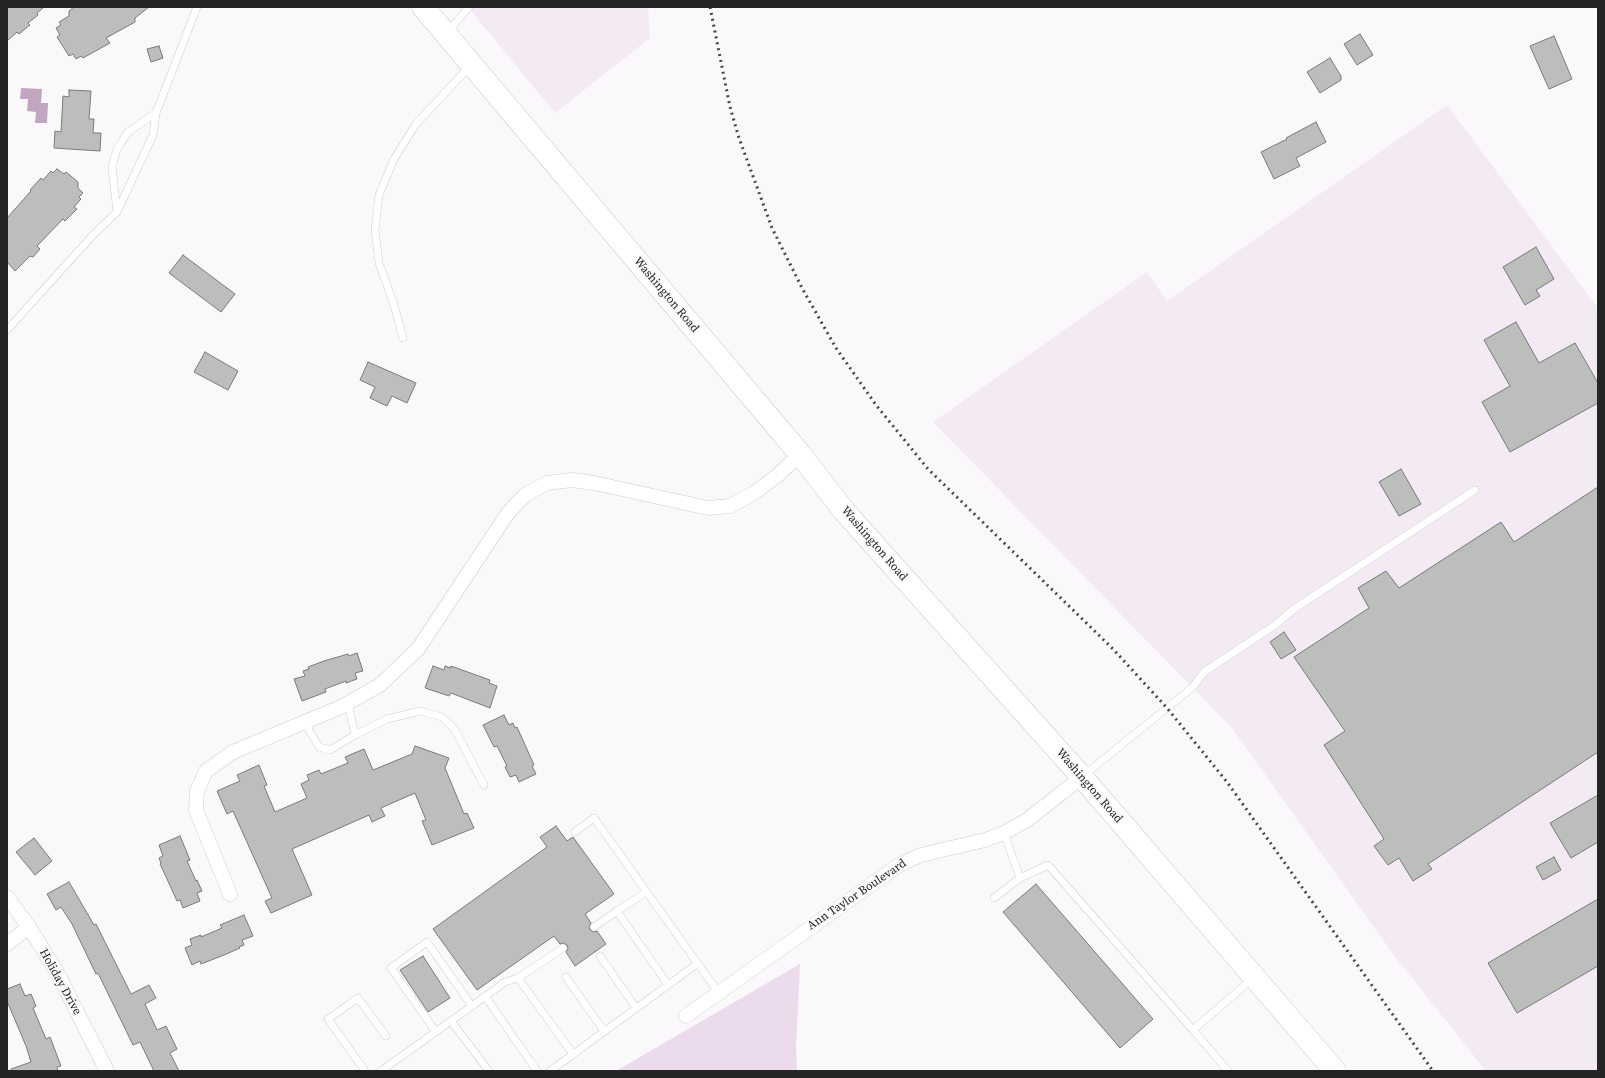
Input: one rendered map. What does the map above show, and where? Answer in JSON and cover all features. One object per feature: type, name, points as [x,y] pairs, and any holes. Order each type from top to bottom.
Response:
[{"type":"main road","name":"Washington Road","points":[[423,7],[800,454],[845,512],[1082,777],[1335,1071]]},
{"type":"street","points":[[230,894],[196,810],[197,791],[206,771],[233,752],[305,723],[348,703],[380,685],[418,649],[508,513],[525,495],[547,483],[572,480],[594,483],[708,508],[730,506],[754,493],[778,475],[800,454]]},
{"type":"street","name":"Ann Taylor Boulevard","points":[[686,1016],[899,865],[921,855],[985,840],[1004,833],[1027,820],[1082,777]]},
{"type":"street","name":"Holiday Drive","points":[[7,897],[29,927],[58,974],[108,1071]]},
{"type":"street","points":[[7,944],[29,927]]},
{"type":"lane","points":[[7,330],[93,235],[117,212],[154,135],[156,113],[197,7]]},
{"type":"lane","points":[[446,34],[469,7]]},
{"type":"lane","points":[[403,338],[379,263],[375,230],[379,195],[394,159],[416,124],[472,64]]},
{"type":"lane","points":[[117,212],[112,167],[117,149],[128,132],[156,113]]},
{"type":"lane","points":[[1082,777],[1113,750],[1193,688],[1204,672],[1274,625],[1294,609],[1475,490]]},
{"type":"lane","points":[[348,703],[355,735]]},
{"type":"lane","points":[[305,723],[319,747],[330,750],[355,735],[387,720],[420,711],[442,717],[455,730],[484,785]]},
{"type":"lane","points":[[574,832],[594,818],[718,992]]},
{"type":"lane","points":[[1004,833],[1020,878]]},
{"type":"lane","points":[[994,898],[1020,878],[1048,865],[1228,1071]]},
{"type":"lane","points":[[594,927],[646,892]]},
{"type":"lane","points":[[617,911],[668,985]]},
{"type":"lane","points":[[436,1032],[391,968],[427,942],[472,1006]]},
{"type":"lane","points":[[381,1071],[505,982],[518,978],[562,948]]},
{"type":"lane","points":[[600,956],[636,1008]]},
{"type":"lane","points":[[550,1071],[697,964]]},
{"type":"lane","points":[[566,977],[604,1031]]},
{"type":"lane","points":[[1192,1030],[1254,977]]},
{"type":"lane","points":[[518,978],[573,1054]]},
{"type":"lane","points":[[485,996],[537,1071]]},
{"type":"lane","points":[[365,1071],[328,1020],[358,998],[386,1036]]},
{"type":"lane","points":[[452,1021],[489,1071]]},
{"type":"shaded area","points":[[468,7],[648,7],[650,38],[555,113]]},
{"type":"shaded area","points":[[21,88],[42,89],[41,103],[48,103],[47,123],[35,123],[36,112],[27,111],[28,99],[20,99]]},
{"type":"shaded area","points":[[1447,105],[1598,308],[1598,1071],[1486,1071],[1396,958],[1232,728],[933,422],[1147,272],[1167,301]]},
{"type":"shaded area","points":[[800,964],[796,1047],[797,1071],[616,1071]]},
{"type":"building","points":[[7,7],[44,7],[37,13],[38,15],[28,23],[30,25],[19,34],[17,32],[7,41]]},
{"type":"building","points":[[74,7],[149,7],[135,18],[135,22],[106,38],[110,43],[83,58],[81,56],[76,59],[73,54],[69,56],[57,37],[60,35],[56,28],[61,25],[59,22],[69,16],[69,11]]},
{"type":"building","points":[[1360,34],[1373,55],[1357,65],[1344,44]]},
{"type":"building","points":[[1554,36],[1572,79],[1549,89],[1530,46]]},
{"type":"building","points":[[159,46],[163,58],[151,62],[147,49]]},
{"type":"building","points":[[1330,58],[1341,76],[1341,80],[1320,93],[1307,72]]},
{"type":"building","points":[[69,90],[91,91],[89,119],[94,119],[93,133],[101,133],[100,151],[54,148],[55,131],[61,132],[63,96],[69,97]]},
{"type":"building","points":[[1316,122],[1326,142],[1296,158],[1300,166],[1274,179],[1261,152]]},
{"type":"building","points":[[57,169],[64,174],[66,172],[78,182],[78,188],[83,193],[79,197],[81,199],[74,207],[77,209],[65,221],[63,219],[37,246],[40,249],[33,257],[30,256],[15,271],[7,262],[7,218],[41,178],[43,180],[51,171],[53,173]]},
{"type":"building","points":[[1536,247],[1554,279],[1536,290],[1540,296],[1525,305],[1503,267]]},
{"type":"building","points":[[183,255],[235,294],[221,312],[169,273]]},
{"type":"building","points":[[1516,322],[1539,363],[1575,343],[1598,383],[1598,403],[1510,452],[1482,402],[1510,386],[1484,340]]},
{"type":"building","points":[[205,352],[238,371],[228,390],[194,372]]},
{"type":"building","points":[[368,362],[416,383],[407,403],[392,396],[387,406],[370,398],[375,387],[360,380]]},
{"type":"building","points":[[1401,469],[1421,504],[1399,516],[1379,482]]},
{"type":"building","points":[[1598,487],[1598,752],[1428,864],[1432,869],[1413,881],[1399,858],[1388,865],[1374,846],[1384,839],[1324,745],[1345,731],[1294,657],[1369,608],[1358,588],[1386,571],[1399,588],[1501,522],[1514,542]]},
{"type":"building","points":[[1284,632],[1296,650],[1281,659],[1270,642]]},
{"type":"building","points":[[357,653],[363,671],[355,673],[357,679],[346,683],[346,681],[325,689],[326,692],[302,701],[294,679],[305,676],[303,671],[309,669],[308,667],[324,661]]},
{"type":"building","points":[[433,666],[444,670],[445,666],[451,668],[451,666],[490,680],[489,683],[497,686],[490,708],[451,693],[449,696],[425,688]]},
{"type":"building","points":[[504,715],[509,725],[513,723],[515,728],[517,727],[534,765],[532,766],[536,774],[519,782],[516,775],[510,777],[505,767],[507,766],[497,746],[494,747],[483,725]]},
{"type":"building","points":[[415,746],[449,758],[445,768],[464,814],[467,813],[474,828],[432,845],[422,821],[426,820],[415,793],[381,808],[385,816],[372,822],[369,815],[292,849],[312,895],[271,913],[265,901],[272,898],[233,811],[227,814],[217,791],[240,781],[237,775],[259,765],[267,785],[264,786],[275,812],[307,798],[301,784],[309,780],[307,775],[319,770],[321,774],[348,763],[345,757],[364,749],[373,770],[412,754]]},
{"type":"building","points":[[1598,795],[1598,842],[1571,858],[1550,823]]},
{"type":"building","points":[[556,826],[567,841],[573,837],[614,894],[585,914],[591,923],[589,927],[590,930],[594,932],[597,931],[606,944],[575,966],[566,952],[568,948],[567,945],[563,943],[560,944],[554,936],[477,990],[433,929],[547,847],[540,837]]},
{"type":"building","points":[[180,836],[190,860],[187,861],[202,891],[197,893],[200,901],[183,908],[180,900],[177,901],[160,864],[159,858],[163,856],[159,845]]},
{"type":"building","points":[[34,838],[52,861],[35,875],[16,852]]},
{"type":"building","points":[[1554,857],[1561,870],[1543,880],[1536,867]]},
{"type":"building","points":[[69,882],[94,925],[96,924],[131,994],[149,985],[156,998],[145,1004],[157,1030],[166,1026],[177,1049],[170,1053],[179,1071],[154,1071],[140,1042],[133,1045],[72,924],[61,907],[56,910],[47,894]]},
{"type":"building","points":[[1036,884],[1153,1019],[1120,1048],[1003,912]]},
{"type":"building","points":[[1598,899],[1598,966],[1517,1013],[1488,963]]},
{"type":"building","points":[[244,915],[253,936],[242,940],[244,945],[201,964],[200,961],[192,965],[185,948],[192,945],[190,939],[201,935],[201,937],[222,928],[220,925]]},
{"type":"building","points":[[423,956],[450,998],[428,1012],[400,970]]},
{"type":"building","points":[[20,984],[25,996],[31,994],[36,1006],[33,1008],[46,1039],[50,1037],[61,1066],[57,1067],[58,1071],[11,1071],[11,1069],[31,1062],[26,1046],[7,1001],[7,989]]},
{"type":"railway","points":[[710,7],[730,107],[739,138],[772,228],[802,288],[836,348],[876,405],[928,469],[1113,649],[1167,708],[1227,782],[1433,1071]]}]
